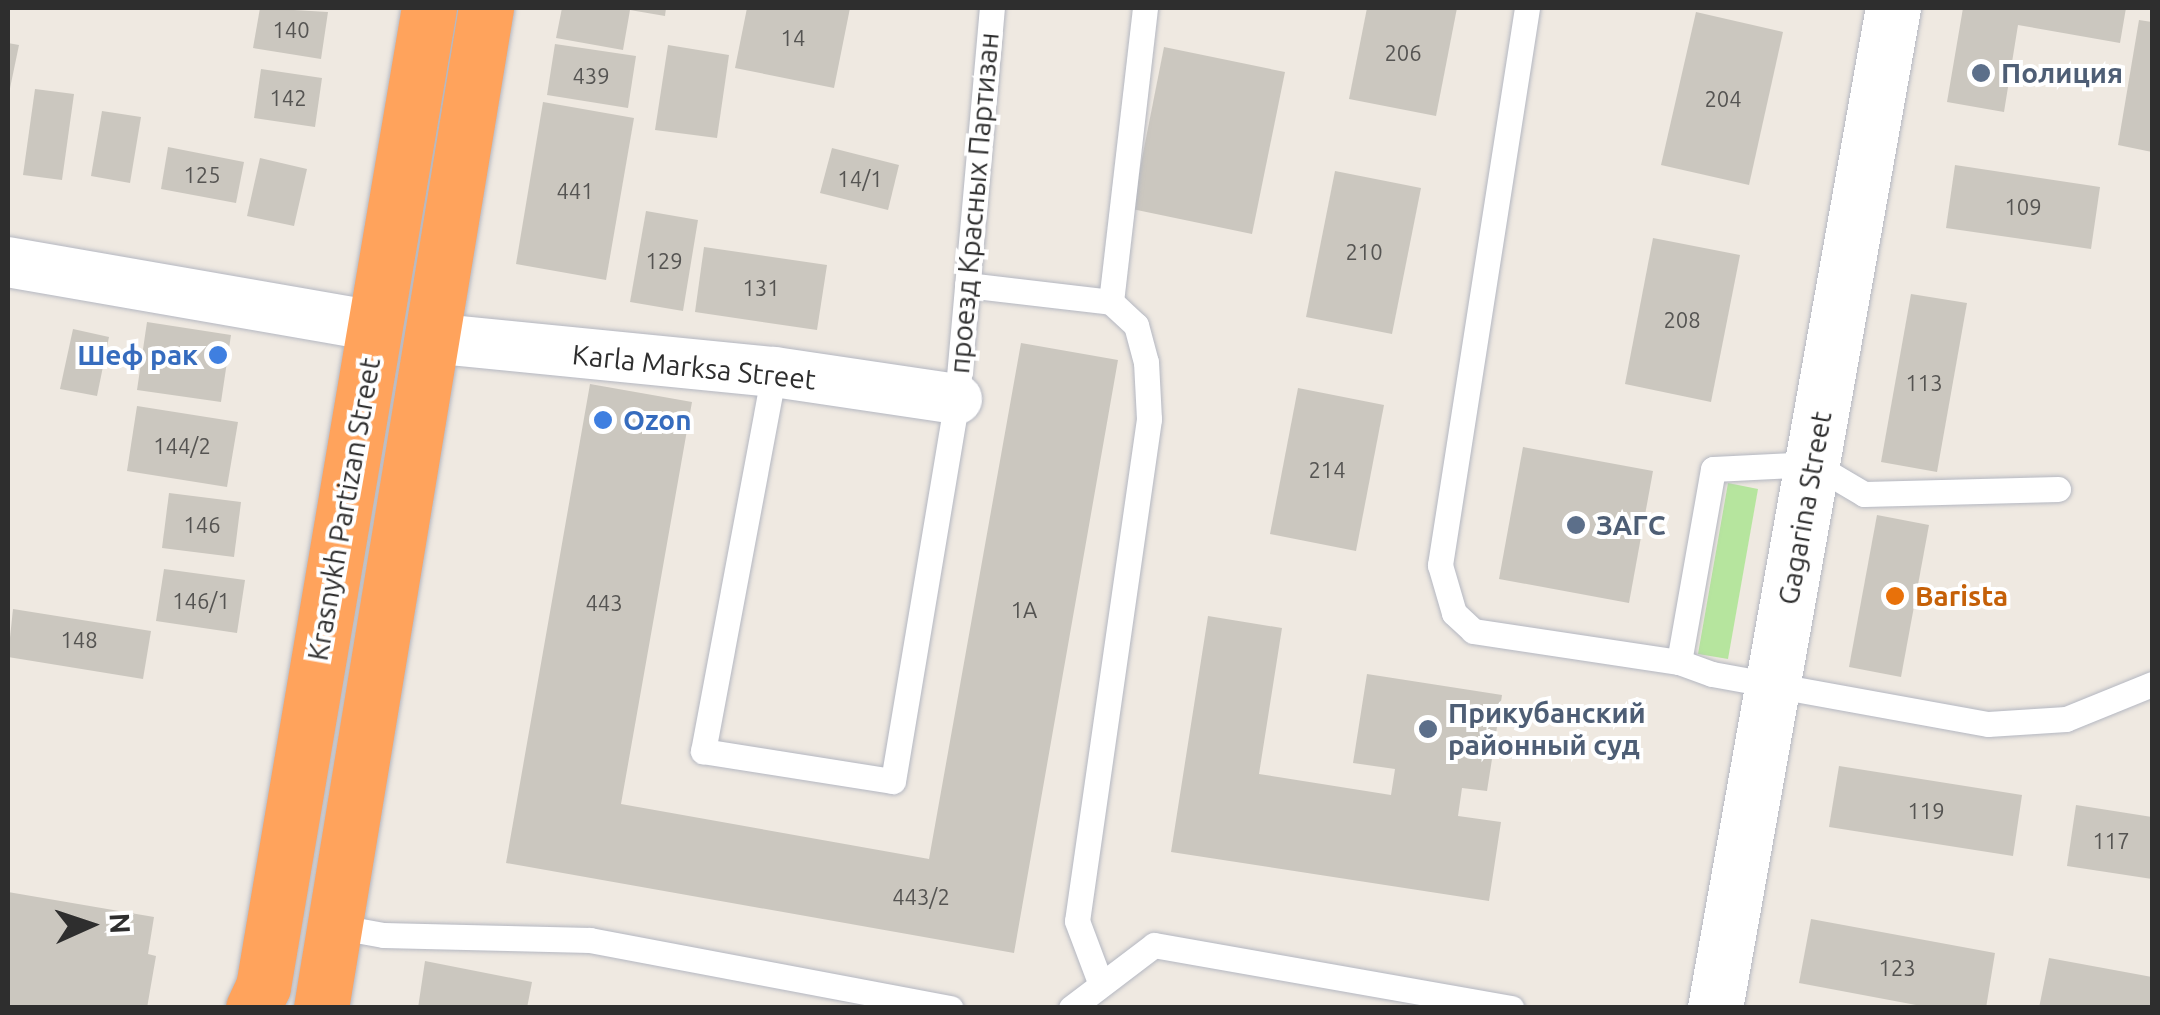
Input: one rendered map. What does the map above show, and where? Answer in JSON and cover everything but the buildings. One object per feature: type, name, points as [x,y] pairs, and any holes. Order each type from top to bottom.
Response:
[{"type":"highway","name":"Krasnykh Partizan Street","points":[[253,1008],[263,987],[429,8]]},
{"type":"highway","name":"Krasnykh Partizan Street","points":[[321,1008],[486,8]]},
{"type":"street","name":"Gagarina Street","points":[[1715,1008],[1893,8]]},
{"type":"street","points":[[8,262],[375,326]]},
{"type":"street","name":"Karla Marksa Street","points":[[431,338],[774,372],[957,399]]},
{"type":"lane","name":"проезд Красных Партизан","points":[[774,372],[703,751],[893,780],[957,399],[992,8]]},
{"type":"lane","points":[[1111,302],[1145,8]]},
{"type":"lane","points":[[1528,8],[1440,565],[1454,613],[1473,631],[1680,662],[1772,685],[1988,724],[2066,718],[2152,684]]},
{"type":"lane","points":[[967,285],[1111,302],[1136,325],[1146,362],[1149,419],[1077,922],[1101,985]]},
{"type":"lane","points":[[1680,662],[1714,468],[1814,464],[1864,494],[2058,489]]},
{"type":"lane","points":[[334,926],[384,935],[590,940],[872,1001],[952,1008]]},
{"type":"lane","points":[[1071,1008],[1154,944],[1511,1008]]},
{"type":"green space","points":[[1728,483],[1758,489],[1728,659],[1698,654]]},
{"type":"place","name":"Полиция","points":[[1981,73]]},
{"type":"place","name":"Шеф рак","points":[[218,355]]},
{"type":"place","name":"Ozon","points":[[603,420]]},
{"type":"place","name":"ЗАГС","points":[[1576,525]]},
{"type":"place","name":"Barista","points":[[1895,596]]},
{"type":"place","name":"Прикубанский районный суд","points":[[1428,729]]}]
